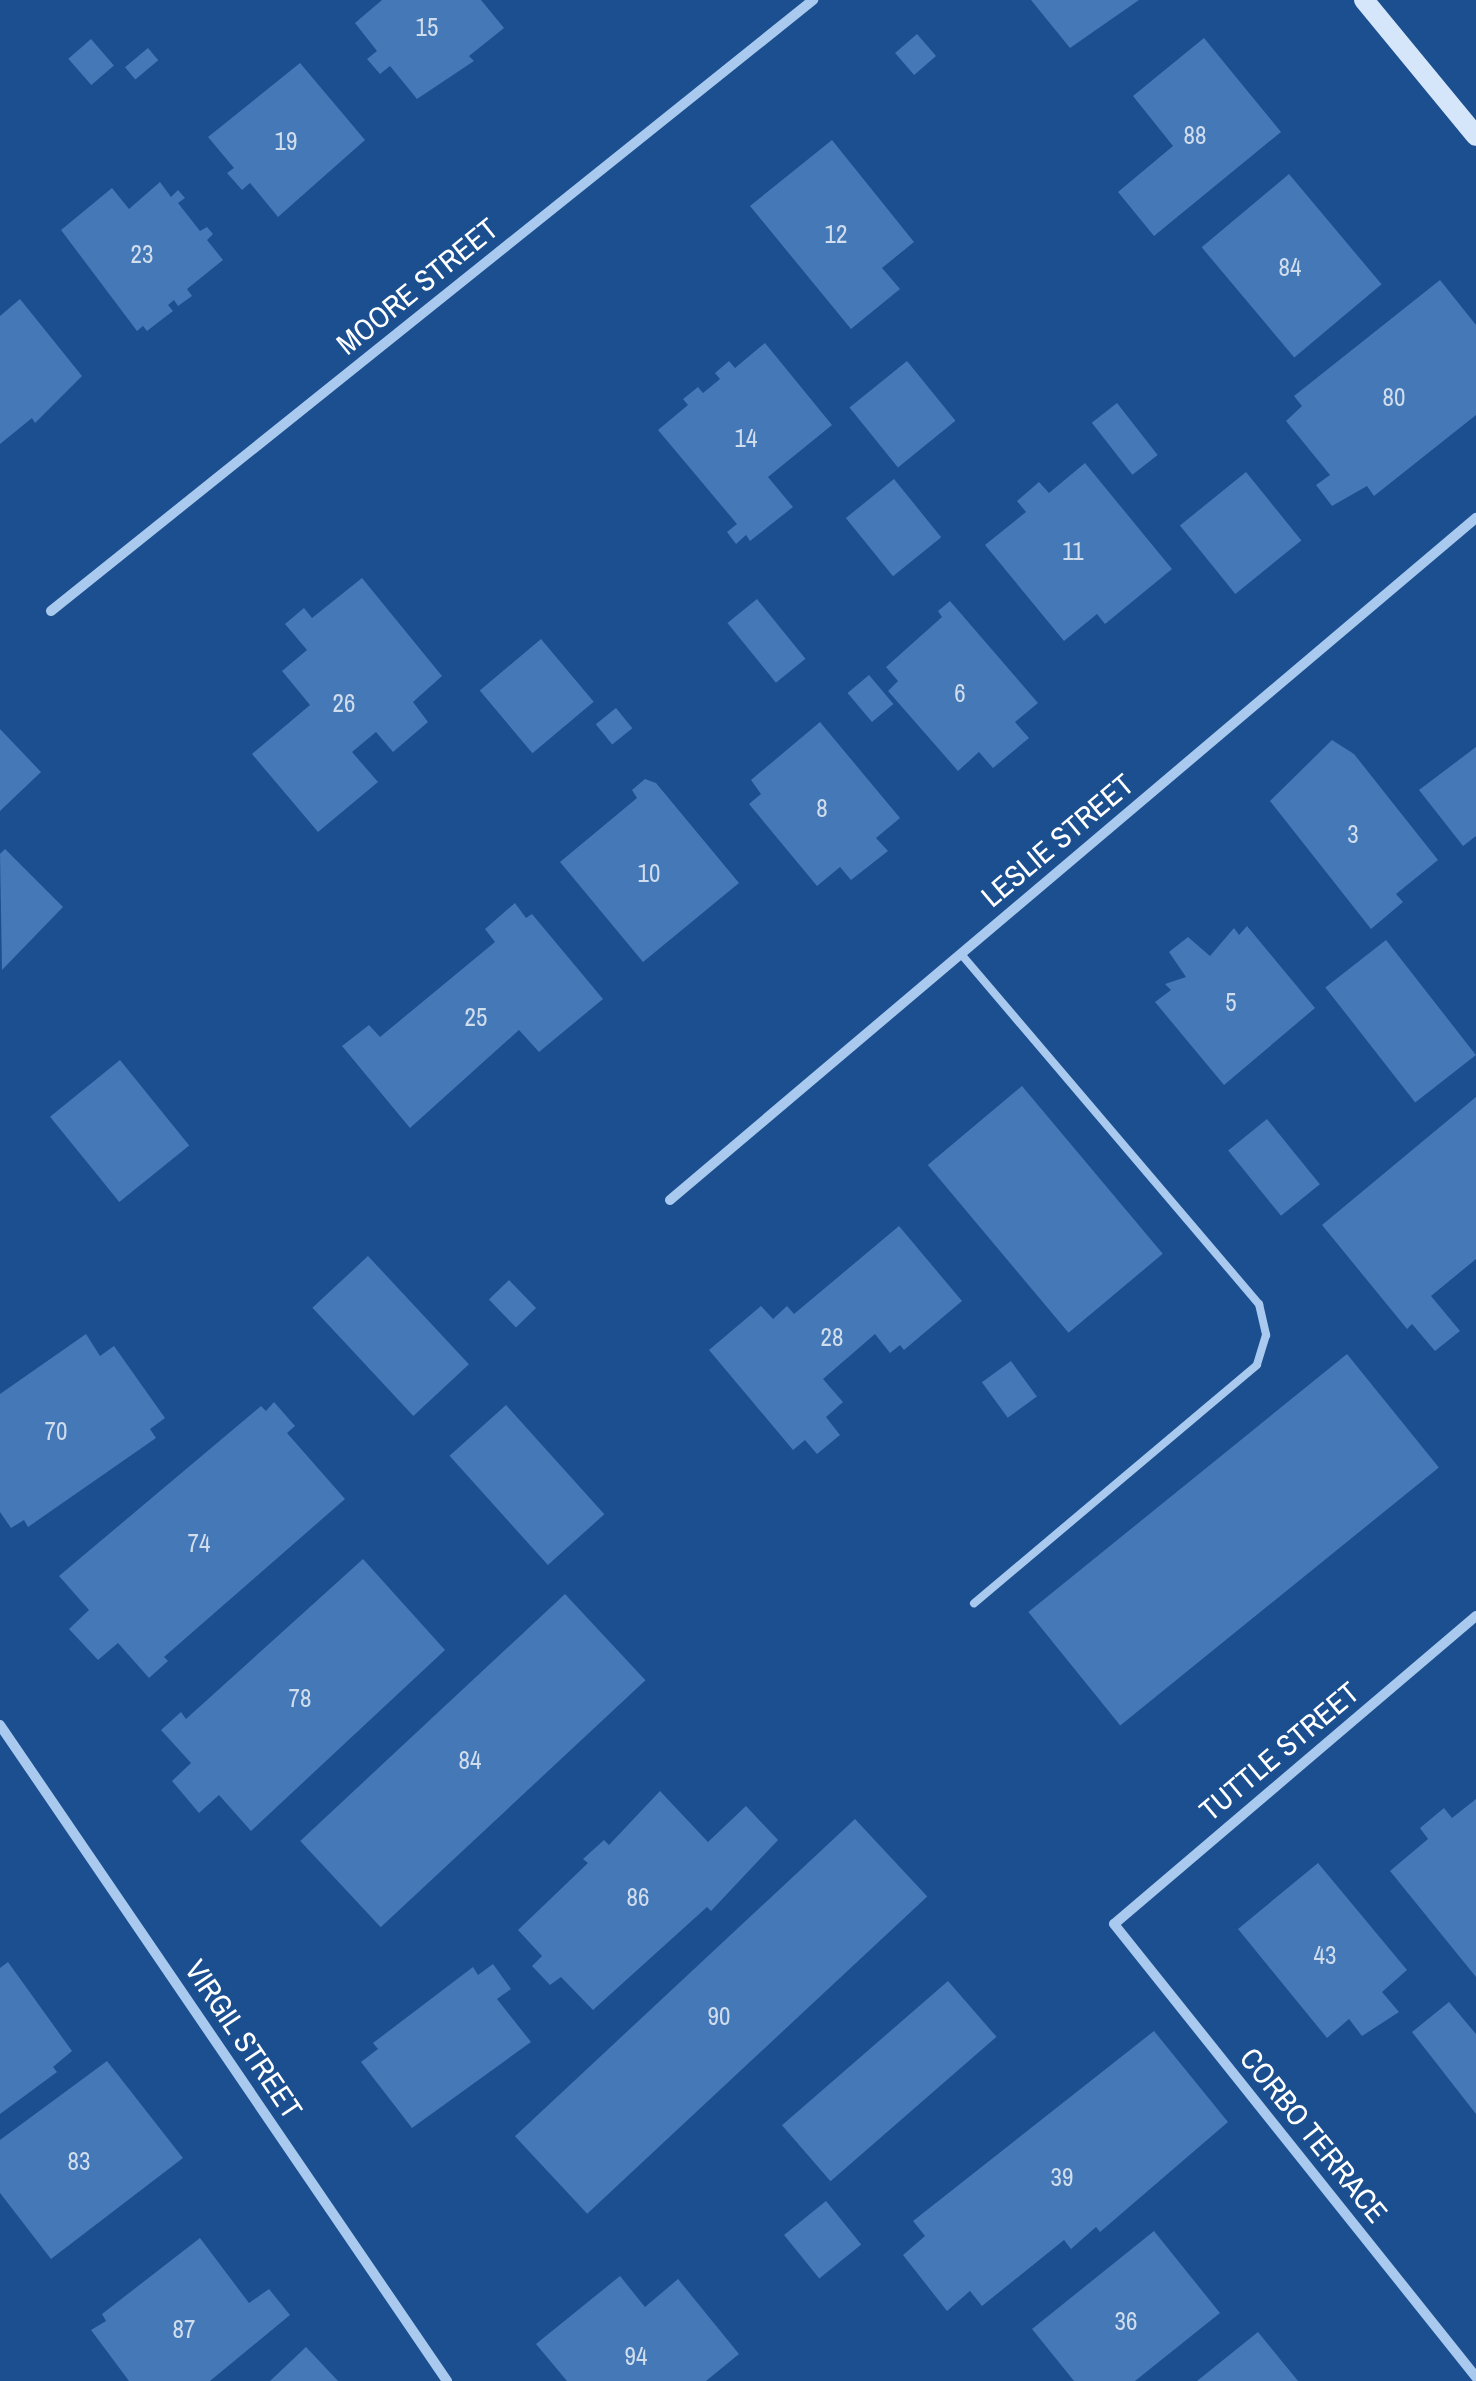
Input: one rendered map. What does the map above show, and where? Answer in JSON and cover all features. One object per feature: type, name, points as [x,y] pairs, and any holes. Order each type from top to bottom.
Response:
[{"type":"main road","points":[[1364,0],[1476,136]]},
{"type":"street","name":"MOORE STREET","points":[[51,612],[813,0]]},
{"type":"street","name":"LESLIE STREET","points":[[670,1200],[1476,518]]},
{"type":"street","name":"TUTTLE STREET","points":[[1114,1924],[1476,1616]]},
{"type":"street","name":"VIRGIL STREET","points":[[0,1725],[447,2381]]},
{"type":"street","name":"CORBO TERRACE","points":[[1114,1924],[1476,2377]]},
{"type":"lane","points":[[961,954],[1259,1304],[1266,1335],[1257,1365],[974,1603]]},
{"type":"building","points":[[382,0],[481,0],[504,28],[469,56],[474,61],[417,99],[390,66],[380,74],[367,59],[377,51],[355,23]]},
{"type":"building","points":[[1031,0],[1139,0],[1070,48]]},
{"type":"building","points":[[917,34],[936,56],[914,75],[895,53]]},
{"type":"building","points":[[1204,38],[1281,132],[1154,236],[1118,192],[1173,146],[1133,96]]},
{"type":"building","points":[[91,39],[114,65],[91,85],[68,59]]},
{"type":"building","points":[[148,48],[158,60],[135,80],[125,67]]},
{"type":"building","points":[[300,63],[365,140],[278,217],[250,183],[242,190],[227,173],[234,168],[208,137]]},
{"type":"building","points":[[832,140],[914,242],[882,268],[900,289],[851,329],[750,206]]},
{"type":"building","points":[[1289,174],[1382,284],[1294,358],[1202,247]]},
{"type":"building","points":[[160,182],[171,197],[178,190],[185,198],[178,203],[200,231],[207,227],[213,234],[207,240],[223,260],[187,289],[192,296],[178,306],[174,300],[168,305],[173,311],[147,331],[143,326],[137,331],[61,230],[112,188],[129,209]]},
{"type":"building","points":[[1440,280],[1476,325],[1476,415],[1374,496],[1367,486],[1332,506],[1316,485],[1330,475],[1286,421],[1302,406],[1294,396]]},
{"type":"building","points":[[20,299],[82,376],[35,423],[32,418],[0,444],[0,316]]},
{"type":"building","points":[[765,343],[832,425],[768,477],[793,507],[750,541],[746,535],[736,544],[727,532],[737,524],[658,430],[688,405],[683,399],[698,387],[703,393],[720,379],[715,373],[729,361],[735,368]]},
{"type":"building","points":[[907,361],[955,421],[898,467],[849,408]]},
{"type":"building","points":[[1117,403],[1158,455],[1132,475],[1092,423]]},
{"type":"building","points":[[1085,463],[1172,569],[1105,624],[1097,614],[1064,641],[985,545],[1026,512],[1017,501],[1039,482],[1049,493]]},
{"type":"building","points":[[1246,472],[1301,540],[1235,594],[1180,525]]},
{"type":"building","points":[[894,479],[941,537],[893,576],[846,518]]},
{"type":"building","points":[[362,578],[442,676],[413,702],[428,722],[393,752],[376,732],[352,752],[378,782],[318,832],[252,754],[310,705],[282,671],[307,650],[285,624],[304,608],[312,618]]},
{"type":"building","points":[[757,599],[805,659],[776,683],[727,623]]},
{"type":"building","points":[[950,601],[1038,703],[1015,722],[1029,738],[993,768],[979,752],[958,771],[888,691],[898,681],[886,667],[942,617],[938,611]]},
{"type":"building","points":[[541,639],[594,702],[532,753],[480,690]]},
{"type":"building","points":[[869,675],[893,704],[872,722],[848,693]]},
{"type":"building","points":[[616,708],[632,728],[612,745],[596,724]]},
{"type":"building","points":[[820,722],[900,818],[876,838],[888,851],[851,880],[840,867],[817,886],[749,804],[761,794],[751,780]]},
{"type":"building","points":[[0,729],[41,772],[0,811]]},
{"type":"building","points":[[1332,740],[1354,754],[1438,860],[1396,894],[1403,902],[1371,929],[1270,801]]},
{"type":"building","points":[[1476,747],[1476,836],[1463,846],[1419,790]]},
{"type":"building","points":[[645,779],[656,783],[739,883],[643,962],[560,862],[637,798],[632,790]]},
{"type":"building","points":[[5,849],[63,907],[2,970],[0,854]]},
{"type":"building","points":[[515,903],[526,918],[532,914],[603,999],[539,1052],[519,1030],[410,1128],[342,1046],[369,1025],[380,1037],[495,942],[485,929]]},
{"type":"building","points":[[1247,926],[1315,1008],[1224,1085],[1155,1002],[1171,990],[1165,984],[1186,977],[1169,952],[1188,937],[1210,956],[1234,928],[1239,935]]},
{"type":"building","points":[[1386,940],[1476,1055],[1415,1102],[1325,987]]},
{"type":"building","points":[[120,1060],[189,1145],[119,1202],[50,1117]]},
{"type":"building","points":[[1022,1086],[1163,1254],[1069,1333],[928,1165]]},
{"type":"building","points":[[1476,1097],[1476,1259],[1431,1296],[1460,1331],[1435,1351],[1412,1324],[1407,1329],[1322,1225]]},
{"type":"building","points":[[1267,1119],[1320,1184],[1281,1216],[1228,1150]]},
{"type":"building","points":[[899,1226],[962,1301],[904,1350],[900,1345],[890,1353],[875,1334],[823,1379],[843,1402],[826,1417],[840,1435],[817,1454],[805,1440],[793,1450],[709,1350],[761,1306],[773,1319],[787,1306],[794,1314]]},
{"type":"building","points":[[368,1256],[469,1364],[413,1416],[312,1308]]},
{"type":"building","points":[[509,1280],[536,1308],[516,1328],[489,1299]]},
{"type":"building","points":[[86,1334],[100,1356],[114,1346],[165,1418],[150,1429],[156,1438],[28,1527],[24,1520],[11,1528],[0,1512],[0,1394]]},
{"type":"building","points":[[1347,1354],[1439,1467],[1120,1725],[1028,1612]]},
{"type":"building","points":[[1011,1361],[1037,1397],[1008,1418],[982,1382]]},
{"type":"building","points":[[274,1402],[295,1426],[287,1433],[345,1499],[164,1657],[168,1661],[149,1678],[118,1643],[98,1660],[69,1629],[89,1610],[59,1576],[261,1406],[266,1411]]},
{"type":"building","points":[[506,1405],[604,1514],[548,1565],[450,1456]]},
{"type":"building","points":[[363,1559],[445,1650],[251,1831],[219,1795],[199,1813],[172,1781],[191,1763],[161,1730],[181,1712],[186,1719]]},
{"type":"building","points":[[565,1594],[645,1680],[381,1927],[300,1841]]},
{"type":"building","points":[[660,1791],[708,1842],[746,1806],[778,1840],[711,1911],[707,1907],[593,2010],[561,1977],[550,1985],[532,1966],[542,1956],[518,1930],[588,1863],[583,1859],[604,1840],[609,1845]]},
{"type":"building","points":[[1476,1799],[1476,1977],[1390,1871],[1428,1839],[1420,1828],[1444,1808],[1452,1818]]},
{"type":"building","points":[[855,1819],[927,1897],[587,2214],[515,2136]]},
{"type":"building","points":[[1318,1863],[1407,1970],[1382,1992],[1399,2012],[1362,2036],[1349,2019],[1327,2038],[1238,1929]]},
{"type":"building","points":[[8,1962],[72,2051],[53,2067],[57,2072],[0,2114],[0,1968]]},
{"type":"building","points":[[493,1964],[511,1989],[497,1999],[531,2042],[412,2128],[361,2062],[378,2049],[373,2043],[473,1967],[478,1975]]},
{"type":"building","points":[[948,1981],[997,2037],[831,2181],[782,2125]]},
{"type":"building","points":[[1449,2002],[1476,2034],[1476,2114],[1412,2032]]},
{"type":"building","points":[[1154,2031],[1228,2122],[1100,2232],[1096,2227],[1071,2249],[1064,2240],[982,2306],[970,2291],[947,2311],[903,2255],[925,2236],[913,2221]]},
{"type":"building","points":[[107,2061],[183,2158],[51,2259],[0,2193],[0,2140]]},
{"type":"building","points":[[826,2201],[861,2245],[819,2279],[784,2235]]},
{"type":"building","points":[[1154,2231],[1220,2313],[1135,2381],[1074,2381],[1032,2329]]},
{"type":"building","points":[[200,2238],[249,2303],[269,2289],[290,2315],[210,2381],[129,2381],[91,2330],[106,2321],[102,2314]]},
{"type":"building","points":[[620,2276],[645,2307],[678,2279],[739,2354],[706,2381],[567,2381],[536,2344]]},
{"type":"building","points":[[1258,2332],[1298,2381],[1197,2381]]},
{"type":"building","points":[[306,2347],[338,2381],[270,2381]]}]
